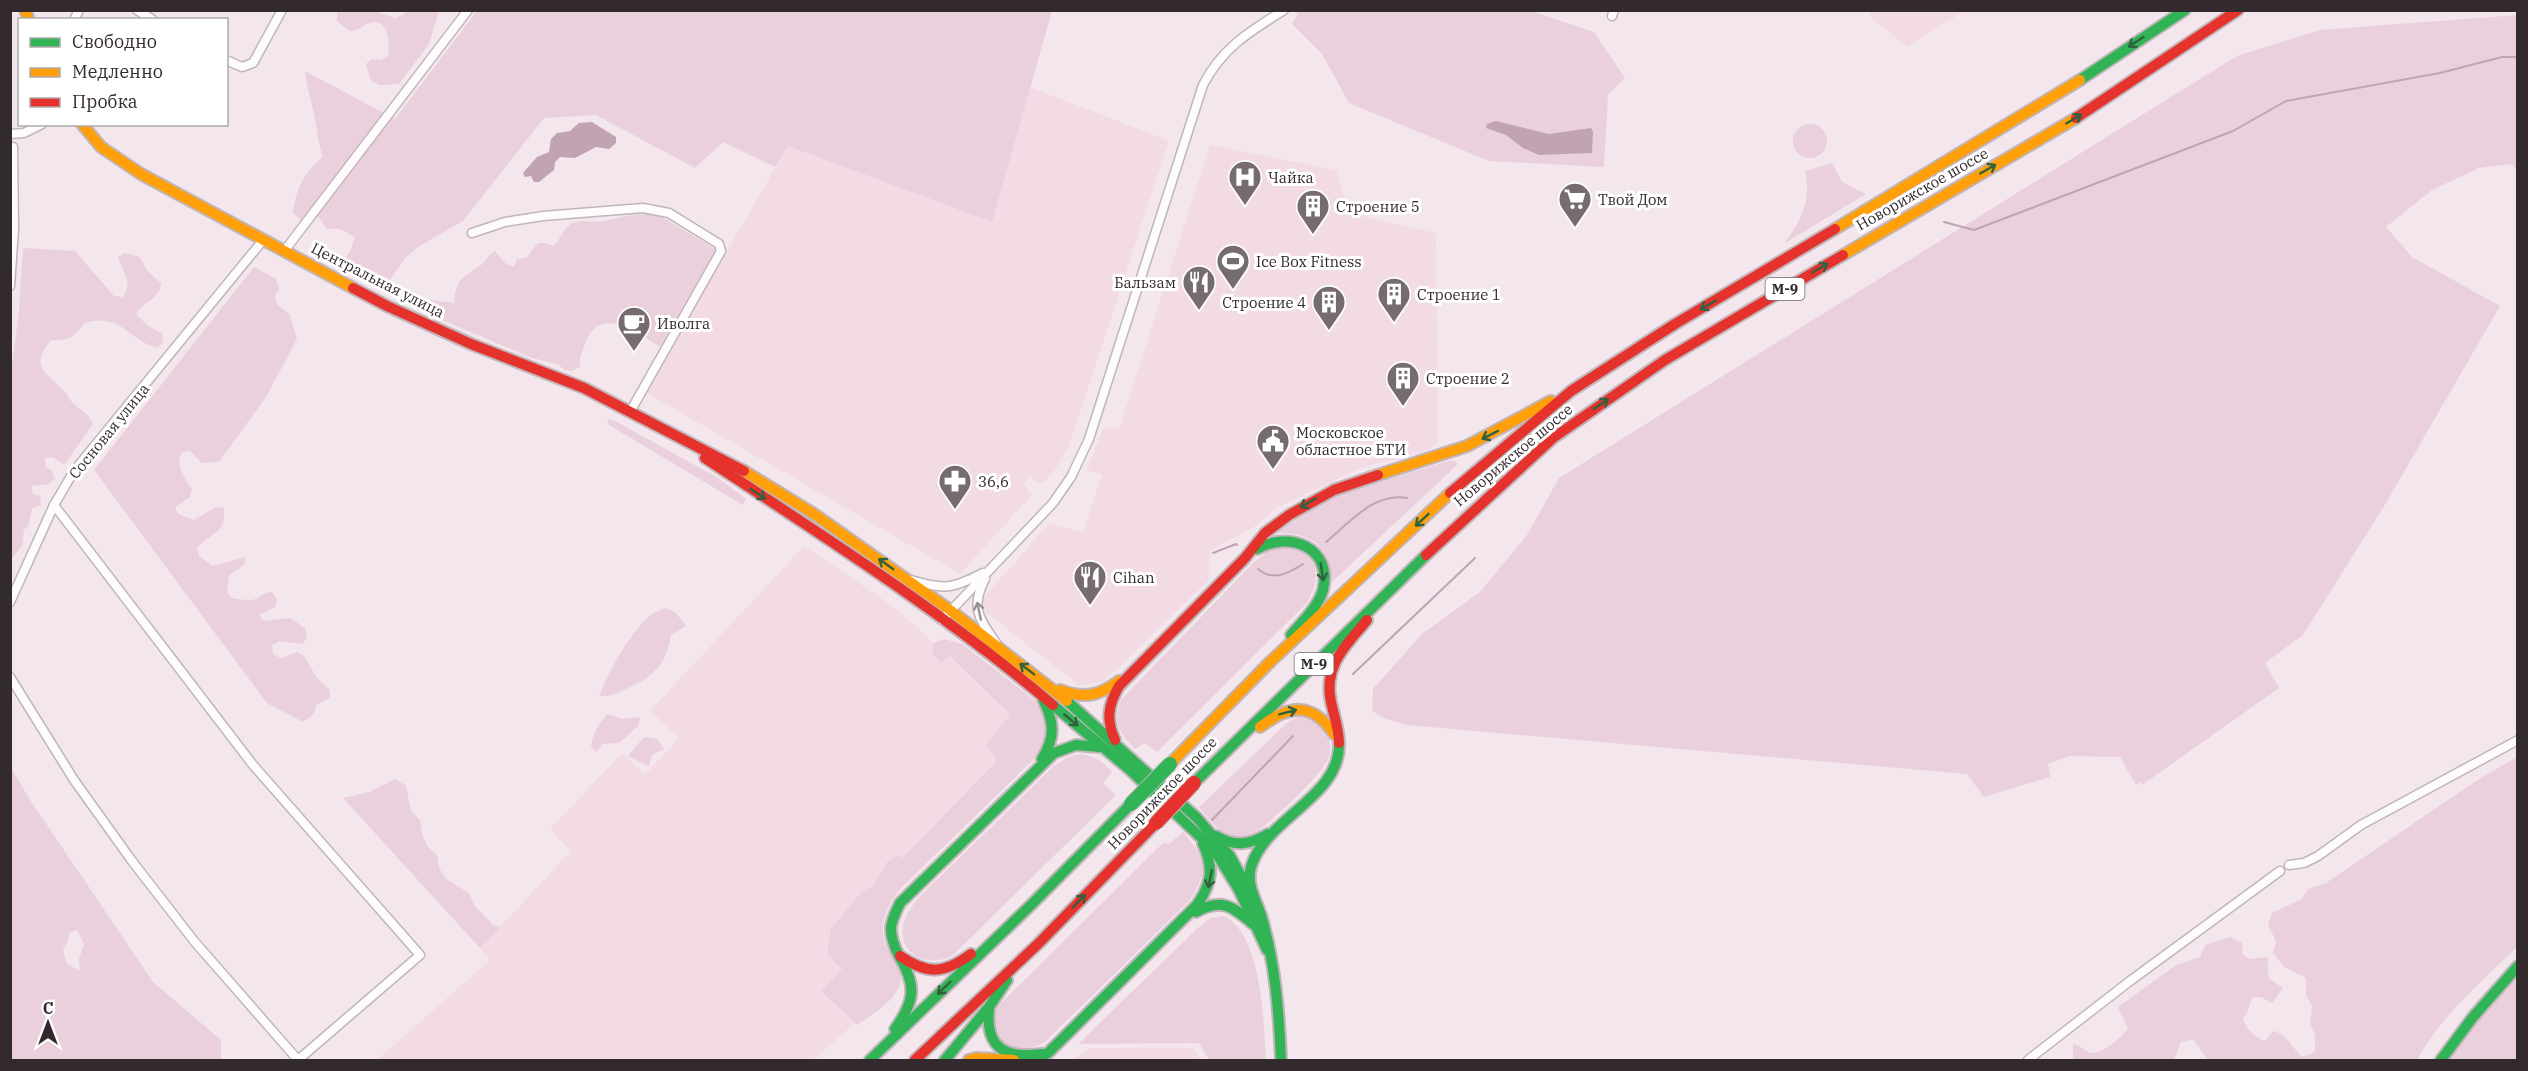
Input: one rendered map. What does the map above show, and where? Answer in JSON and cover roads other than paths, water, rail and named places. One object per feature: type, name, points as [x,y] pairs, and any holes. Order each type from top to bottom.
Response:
[{"type":"main road","name":"Новорижское шоссе","points":[[870,1060],[1032,904],[1269,662],[1467,477],[1578,386],[1675,324],[1959,155],[2185,10]]},
{"type":"main road","name":"Новорижское шоссе","points":[[915,1060],[1038,943],[1222,754],[1405,574],[1546,445],[1627,386],[1699,339],[2090,110],[2238,10]]},
{"type":"main road","name":"Центральная улица","points":[[84,126],[101,147],[127,166],[425,324],[547,372],[630,412],[675,437]]},
{"type":"main road","name":"М-9","points":[[1118,746],[1108,726],[1108,708],[1119,686],[1245,558],[1265,533],[1311,501],[1334,490],[1467,446],[1578,386]]},
{"type":"main road","points":[[675,437],[739,468],[814,514],[906,578],[946,615],[1118,746],[1230,856],[1262,920],[1277,1003],[1281,1060]]},
{"type":"main road","points":[[675,437],[838,546],[1000,648],[1104,748],[1204,832],[1228,870],[1267,950]]},
{"type":"main road","name":"М-9","points":[[1245,558],[1262,545],[1274,540],[1289,539],[1309,547],[1318,556],[1323,567],[1322,591],[1269,662]]},
{"type":"main road","name":"М-9","points":[[1256,904],[1250,881],[1250,869],[1260,849],[1280,825],[1324,784],[1337,762],[1338,745],[1329,687],[1332,664],[1405,574]]},
{"type":"main road","name":"М-9","points":[[1037,767],[1047,753],[1054,729],[1045,690],[1082,698],[1091,697],[1102,693],[1134,670]]},
{"type":"main road","name":"М-9","points":[[1222,754],[1239,745],[1270,719],[1287,710],[1300,709],[1322,716],[1334,732],[1338,745]]},
{"type":"main road","name":"М-9","points":[[882,1049],[910,1006],[912,996],[909,975],[892,942],[892,920],[900,903],[1037,767],[1054,753],[1074,743],[1104,748]]},
{"type":"main road","name":"М-9","points":[[1204,832],[1234,845],[1245,845],[1255,842],[1280,825]]},
{"type":"main road","points":[[1034,1060],[1048,1053],[1186,919],[1204,895],[1213,876],[1204,832]]},
{"type":"main road","points":[[1186,919],[1205,906],[1223,903],[1233,907],[1255,926]]},
{"type":"main road","name":"М-9","points":[[898,954],[918,968],[939,972],[949,969],[961,962],[1032,904]]},
{"type":"main road","points":[[945,1060],[1038,943]]},
{"type":"main road","points":[[2441,1060],[2473,1017],[2517,966]]},
{"type":"main road","points":[[989,1007],[988,1028],[990,1038],[997,1047],[1018,1057],[1048,1053]]},
{"type":"main road","points":[[969,1060],[976,1058],[1014,1060]]},
{"type":"street","points":[[137,10],[150,18]]},
{"type":"street","points":[[228,61],[242,67],[253,63],[282,10]]},
{"type":"street","points":[[285,250],[468,10]]},
{"type":"street","points":[[946,615],[1067,484],[1089,439],[1203,85],[1213,66],[1226,51],[1284,10]]},
{"type":"street","points":[[10,286],[12,142],[38,126]]},
{"type":"street","points":[[10,186],[13,196]]},
{"type":"street","points":[[472,233],[505,222],[543,216],[643,208],[669,213],[721,247],[630,412]]},
{"type":"street","name":"Сосновая улица","points":[[10,602],[54,506],[79,465],[264,239]]},
{"type":"street","points":[[10,677],[74,780],[132,861],[194,941],[298,1060],[420,955],[253,765],[54,506]]},
{"type":"street","points":[[906,578],[944,588],[961,584],[989,570]]},
{"type":"street","points":[[989,570],[978,591],[977,611],[980,621],[1000,648]]},
{"type":"street","points":[[2289,865],[2304,863],[2318,856],[2361,825],[2517,741]]},
{"type":"street","points":[[2028,1060],[2130,981],[2280,871]]},
{"type":"waterway","points":[[1944,222],[1974,230],[2233,131],[2286,101],[2440,73],[2502,57],[2518,57]]},
{"type":"waterway","points":[[1326,542],[1373,504],[1395,497],[1407,498]]},
{"type":"waterway","points":[[1213,553],[1237,545]]},
{"type":"waterway","points":[[1353,674],[1475,558]]},
{"type":"waterway","points":[[1258,569],[1275,576],[1287,573],[1303,564]]},
{"type":"waterway","points":[[1212,820],[1293,736]]},
{"type":"place","name":"Чайка","points":[[1245,206]]},
{"type":"place","name":"Твой Дом","points":[[1575,228]]},
{"type":"place","name":"Строение 5","points":[[1313,235]]},
{"type":"place","name":"Ice Box Fitness","points":[[1233,290]]},
{"type":"place","name":"Бальзам","points":[[1199,311]]},
{"type":"place","name":"Строение 1","points":[[1394,323]]},
{"type":"place","name":"Строение 4","points":[[1329,331]]},
{"type":"place","name":"Иволга","points":[[634,352]]},
{"type":"place","name":"Строение 2","points":[[1403,407]]},
{"type":"place","name":"Московское областное БТИ","points":[[1273,470]]},
{"type":"place","name":"36,6","points":[[955,510]]},
{"type":"place","name":"Cihan","points":[[1090,606]]}]
